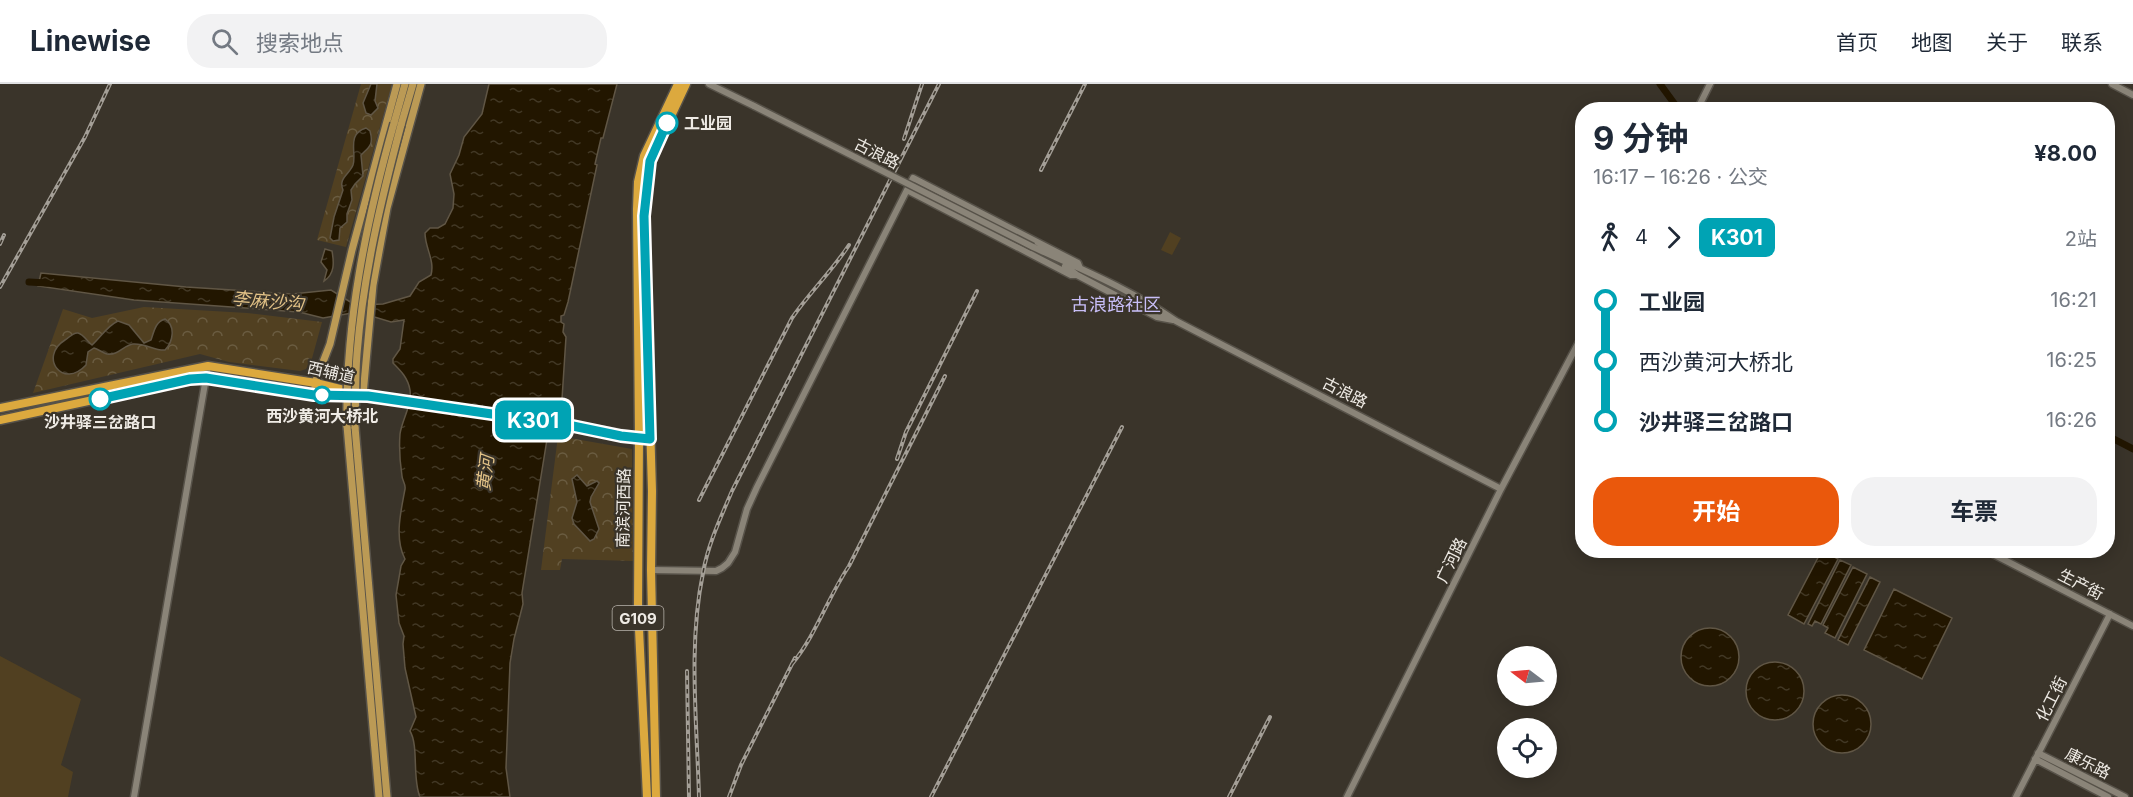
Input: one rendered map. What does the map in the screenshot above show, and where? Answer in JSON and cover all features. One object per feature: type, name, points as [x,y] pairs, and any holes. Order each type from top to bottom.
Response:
[{"type":"highway","name":"南滨河西路","points":[[647,797],[638,608],[638,182],[644,156],[678,84]]},
{"type":"highway","points":[[366,396],[650,439],[644,216],[647,179],[650,161],[686,84]]},
{"type":"highway","name":"西辅道","points":[[0,408],[208,366],[316,383],[366,396]]},
{"type":"highway","name":"西辅道","points":[[0,420],[190,379],[206,378],[314,395],[366,396]]},
{"type":"highway","name":"G109","points":[[650,439],[656,797]]},
{"type":"main road","points":[[314,395],[336,322],[352,250],[397,84]]},
{"type":"main road","points":[[398,124],[405,84]]},
{"type":"main road","points":[[387,797],[358,511],[348,354],[358,278],[376,189],[413,84]]},
{"type":"main road","points":[[366,396],[368,332],[373,285],[387,208],[421,84]]},
{"type":"main road","points":[[367,599],[379,797]]},
{"type":"street","name":"古浪路","points":[[709,84],[1033,247],[1157,317],[1176,321],[1501,489]]},
{"type":"street","points":[[1701,102],[1710,84]]},
{"type":"street","points":[[2112,84],[2133,95]]},
{"type":"street","name":"古浪路","points":[[913,178],[1078,263],[1079,272],[1071,275],[907,190],[913,178]]},
{"type":"street","points":[[651,570],[716,570],[728,563],[735,552],[747,509],[757,487],[907,190]]},
{"type":"street","name":"广河路","points":[[1347,797],[1501,489],[1575,356]]},
{"type":"street","points":[[134,797],[208,366]]},
{"type":"street","name":"生产街","points":[[2001,558],[2133,626]]},
{"type":"street","name":"化工街","points":[[2016,797],[2110,614]]},
{"type":"street","name":"康乐路","points":[[2037,756],[2108,797]]},
{"type":"street","name":"康乐路","points":[[2037,756],[2125,797]]},
{"type":"green space","points":[[361,84],[392,84],[346,247],[317,240]]},
{"type":"green space","points":[[1170,232],[1181,238],[1172,255],[1161,250]]},
{"type":"green space","points":[[144,307],[247,313],[322,322],[311,362],[306,369],[300,371],[229,362],[200,354],[33,393],[63,309],[92,318]]},
{"type":"green space","points":[[558,436],[632,449],[633,561],[562,559],[560,570],[541,570]]},
{"type":"green space","points":[[0,656],[81,699],[61,765],[73,772],[68,797],[0,797]]},
{"type":"water","points":[[371,84],[377,84],[375,101],[378,108],[371,115],[366,113],[363,103]]},
{"type":"water","name":"黄河","points":[[489,84],[617,84],[595,164],[597,165],[568,302],[564,315],[561,316],[566,337],[562,399],[550,421],[522,593],[523,604],[510,663],[506,768],[510,797],[420,797],[416,781],[413,737],[410,731],[416,717],[405,668],[404,636],[399,623],[396,595],[401,566],[405,559],[399,533],[405,487],[402,478],[400,434],[408,407],[410,390],[408,382],[393,363],[393,359],[400,349],[404,320],[391,322],[358,312],[323,318],[299,312],[134,300],[38,286],[41,273],[186,287],[292,294],[331,290],[359,305],[383,304],[410,296],[419,282],[431,275],[432,264],[425,233],[430,228],[438,228],[445,224],[453,208],[454,194],[450,174],[464,137],[482,114]]},
{"type":"water","points":[[366,128],[370,131],[371,140],[370,145],[361,155],[363,176],[351,190],[352,200],[347,222],[340,228],[339,240],[333,241],[330,238],[343,190],[342,182],[353,165],[354,139],[360,131]]},
{"type":"water","points":[[325,249],[332,251],[333,263],[330,275],[324,281],[327,270],[321,262]]},
{"type":"water","points":[[165,319],[171,326],[172,334],[165,350],[133,344],[111,354],[94,348],[88,352],[86,365],[77,372],[69,374],[62,373],[54,362],[57,347],[74,333],[82,335],[92,345],[118,321],[129,325],[144,343],[151,340],[157,325]]},
{"type":"water","points":[[577,475],[587,486],[597,481],[599,483],[590,502],[599,529],[594,539],[590,541],[574,524],[572,518],[577,502],[572,479]]},
{"type":"water","points":[[1818,558],[1838,559],[1804,624],[1788,615]]},
{"type":"water","points":[[1840,560],[1851,565],[1821,624],[1815,621],[1812,626],[1808,624]]},
{"type":"water","points":[[1853,567],[1867,574],[1835,638],[1825,633],[1828,628],[1823,625]]},
{"type":"water","points":[[1870,577],[1880,582],[1848,645],[1838,640]]},
{"type":"water","points":[[1894,589],[1952,618],[1922,679],[1864,650]]},
{"type":"water","points":[[1710,628],[1726,633],[1734,641],[1739,657],[1734,673],[1726,681],[1710,686],[1694,681],[1686,673],[1681,657],[1686,641],[1694,633]]},
{"type":"water","points":[[1775,662],[1791,667],[1799,675],[1804,691],[1799,707],[1791,715],[1775,720],[1759,715],[1751,707],[1746,691],[1751,675],[1759,667]]},
{"type":"water","points":[[1842,695],[1858,700],[1866,708],[1871,724],[1866,740],[1858,748],[1842,753],[1826,748],[1818,740],[1813,724],[1818,708],[1826,700]]},
{"type":"waterway","points":[[1660,84],[1673,102]]},
{"type":"waterway","name":"李麻沙沟","points":[[29,282],[47,283]]},
{"type":"waterway","points":[[2115,440],[2133,449]]},
{"type":"railway","points":[[0,287],[85,137],[110,84]]},
{"type":"railway","points":[[904,139],[922,84]]},
{"type":"railway","points":[[699,797],[695,684],[696,628],[698,600],[711,541],[732,491],[939,84]]},
{"type":"railway","points":[[1041,170],[1085,84]]},
{"type":"railway","points":[[0,244],[4,235]]},
{"type":"railway","points":[[699,500],[792,318],[849,245]]},
{"type":"railway","points":[[897,459],[906,432],[977,291]]},
{"type":"railway","points":[[792,664],[808,641],[849,566],[945,376]]},
{"type":"railway","points":[[931,797],[1122,427]]},
{"type":"railway","points":[[729,797],[741,765],[795,658]]},
{"type":"railway","points":[[687,671],[689,797]]},
{"type":"railway","points":[[1229,797],[1270,717]]},
{"type":"bus line","name":"K301","points":[[100,399],[190,379],[206,378],[314,395],[363,395],[650,439],[644,216],[650,161],[667,123]]},
{"type":"place","name":"工业园","points":[[667,123]]},
{"type":"place","name":"西沙黄河大桥北","points":[[322,395]]},
{"type":"place","name":"沙井驿三岔路口","points":[[100,399]]},
{"type":"district","name":"古浪路社区","points":[[1116,304]]}]
